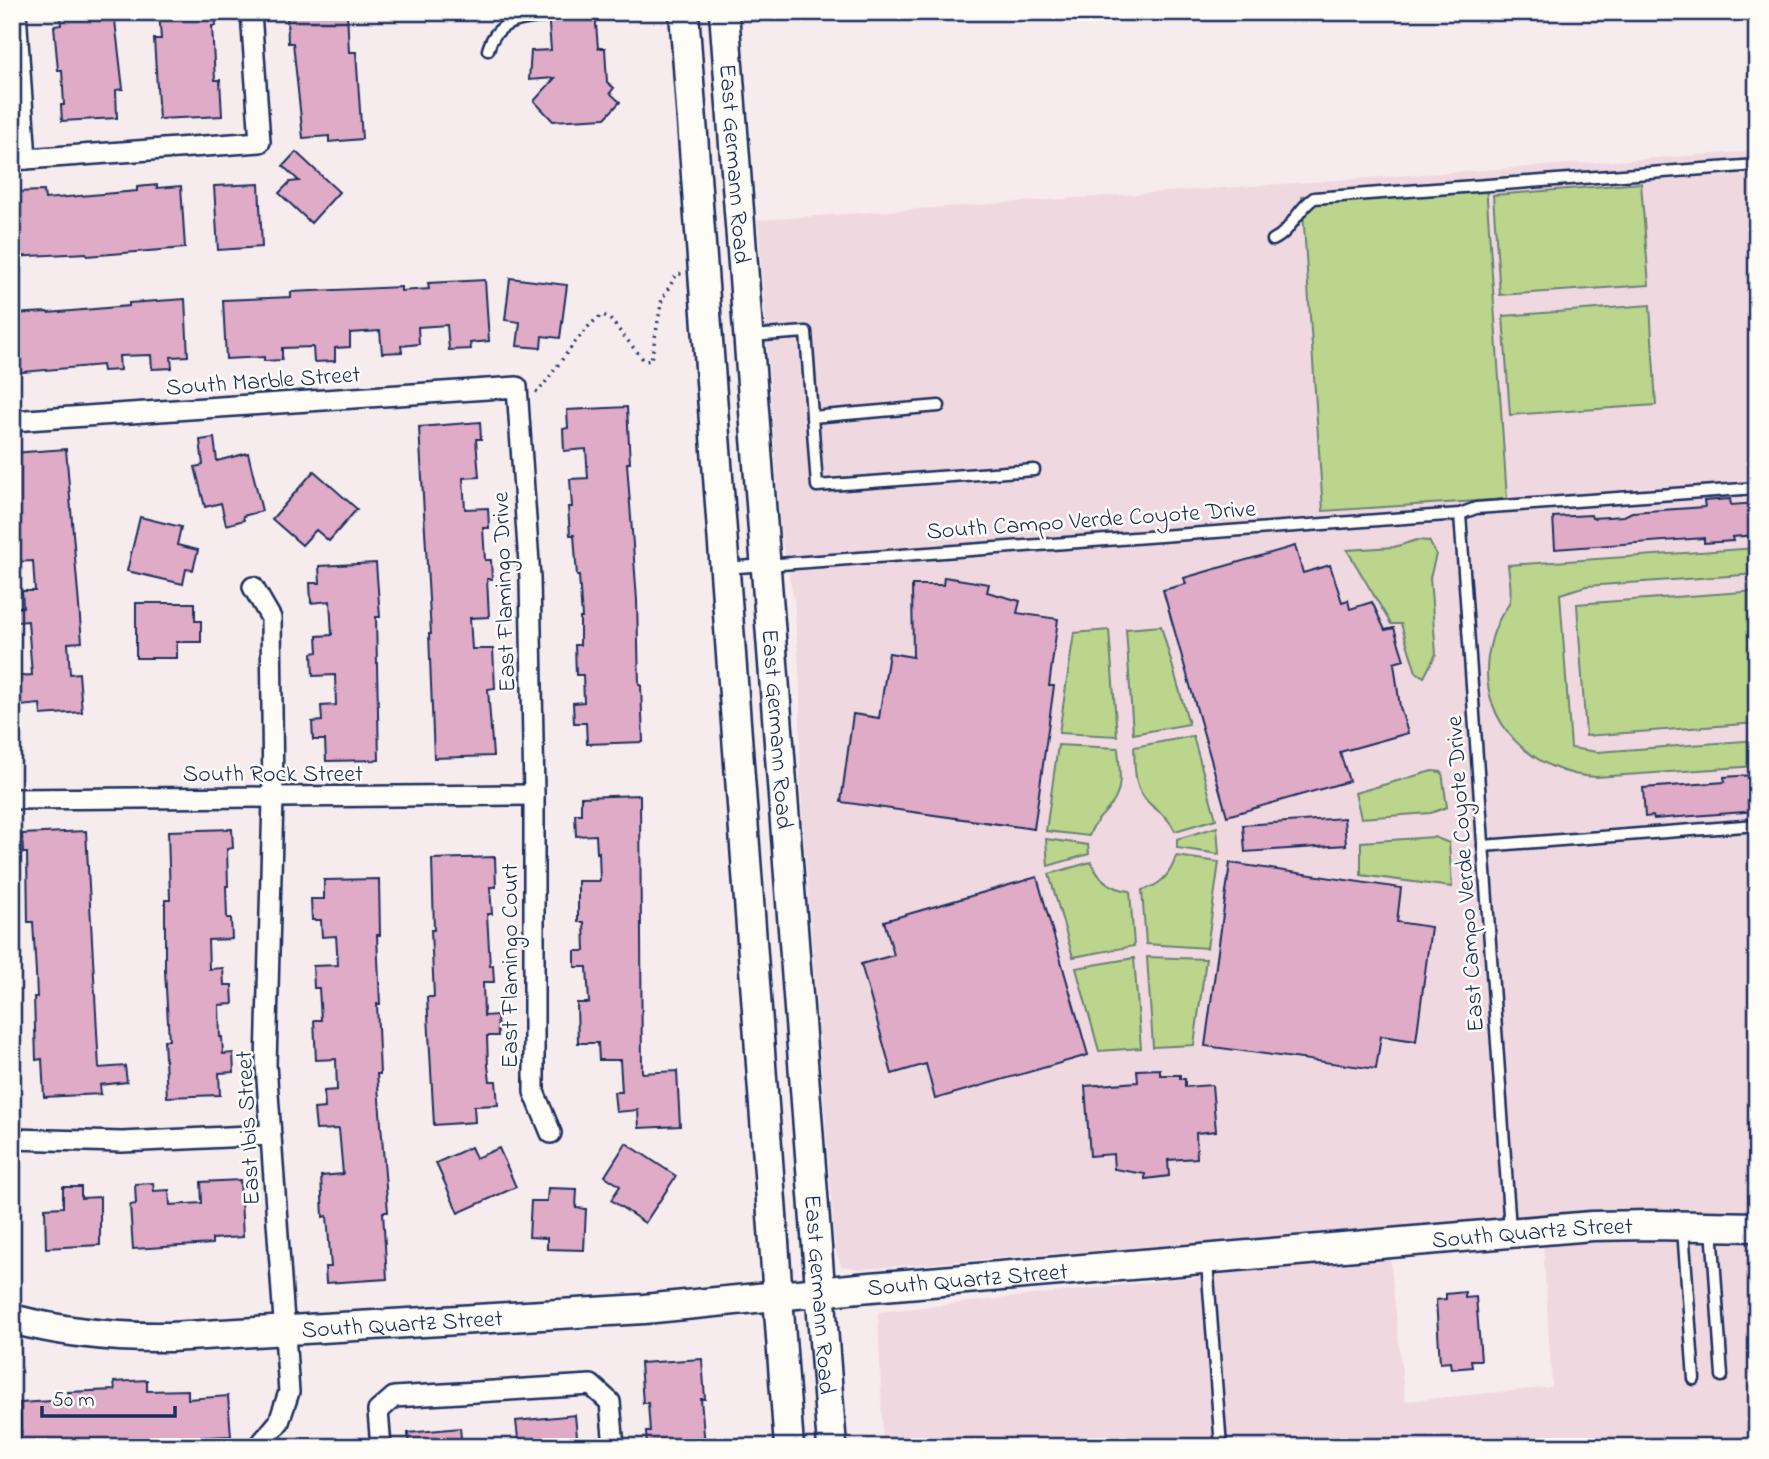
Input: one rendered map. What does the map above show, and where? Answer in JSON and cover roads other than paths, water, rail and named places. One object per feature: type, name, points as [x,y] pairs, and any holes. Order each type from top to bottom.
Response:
[{"type":"main road","name":"East Germann Road","points":[[684,12],[789,1447]]},
{"type":"main road","name":"East Germann Road","points":[[724,12],[832,1447]]},
{"type":"main road","name":"South Quartz Street","points":[[12,1319],[83,1334],[170,1337],[644,1310],[821,1291],[1510,1232],[1612,1226],[1757,1227]]},
{"type":"street","points":[[16,12],[19,160],[260,142],[251,12]]},
{"type":"street","name":"South Marble Street","points":[[12,421],[517,387]]},
{"type":"street","name":"East Flamingo Drive","points":[[517,387],[530,578],[534,795]]},
{"type":"street","name":"East Ibis Street","points":[[253,587],[271,618],[273,798],[266,1065],[289,1392],[279,1422],[258,1447]]},
{"type":"street","name":"South Rock Street","points":[[12,799],[534,795]]},
{"type":"street","name":"East Flamingo Court","points":[[534,795],[534,1092],[551,1133]]},
{"type":"street","points":[[12,1139],[122,1142],[270,1135]]},
{"type":"street","points":[[380,1447],[378,1411],[394,1396],[591,1385],[610,1402],[614,1447]]},
{"type":"lane","points":[[602,13],[618,12]]},
{"type":"lane","points":[[488,50],[491,38],[505,25],[521,19],[542,17]]},
{"type":"lane","points":[[1273,240],[1286,234],[1303,206],[1314,198],[1757,165]]},
{"type":"lane","points":[[750,336],[806,332],[817,486],[1034,470]]},
{"type":"lane","points":[[812,416],[939,406]]},
{"type":"lane","name":"South Campo Verde Coyote Drive","points":[[725,568],[1460,514],[1476,508],[1757,488]]},
{"type":"lane","name":"East Campo Verde Coyote Drive","points":[[1460,514],[1510,1232]]},
{"type":"lane","points":[[1483,846],[1757,825]]},
{"type":"lane","points":[[1682,1225],[1694,1379]]},
{"type":"lane","points":[[1712,1226],[1722,1376]]},
{"type":"lane","points":[[1207,1258],[1221,1447]]}]
